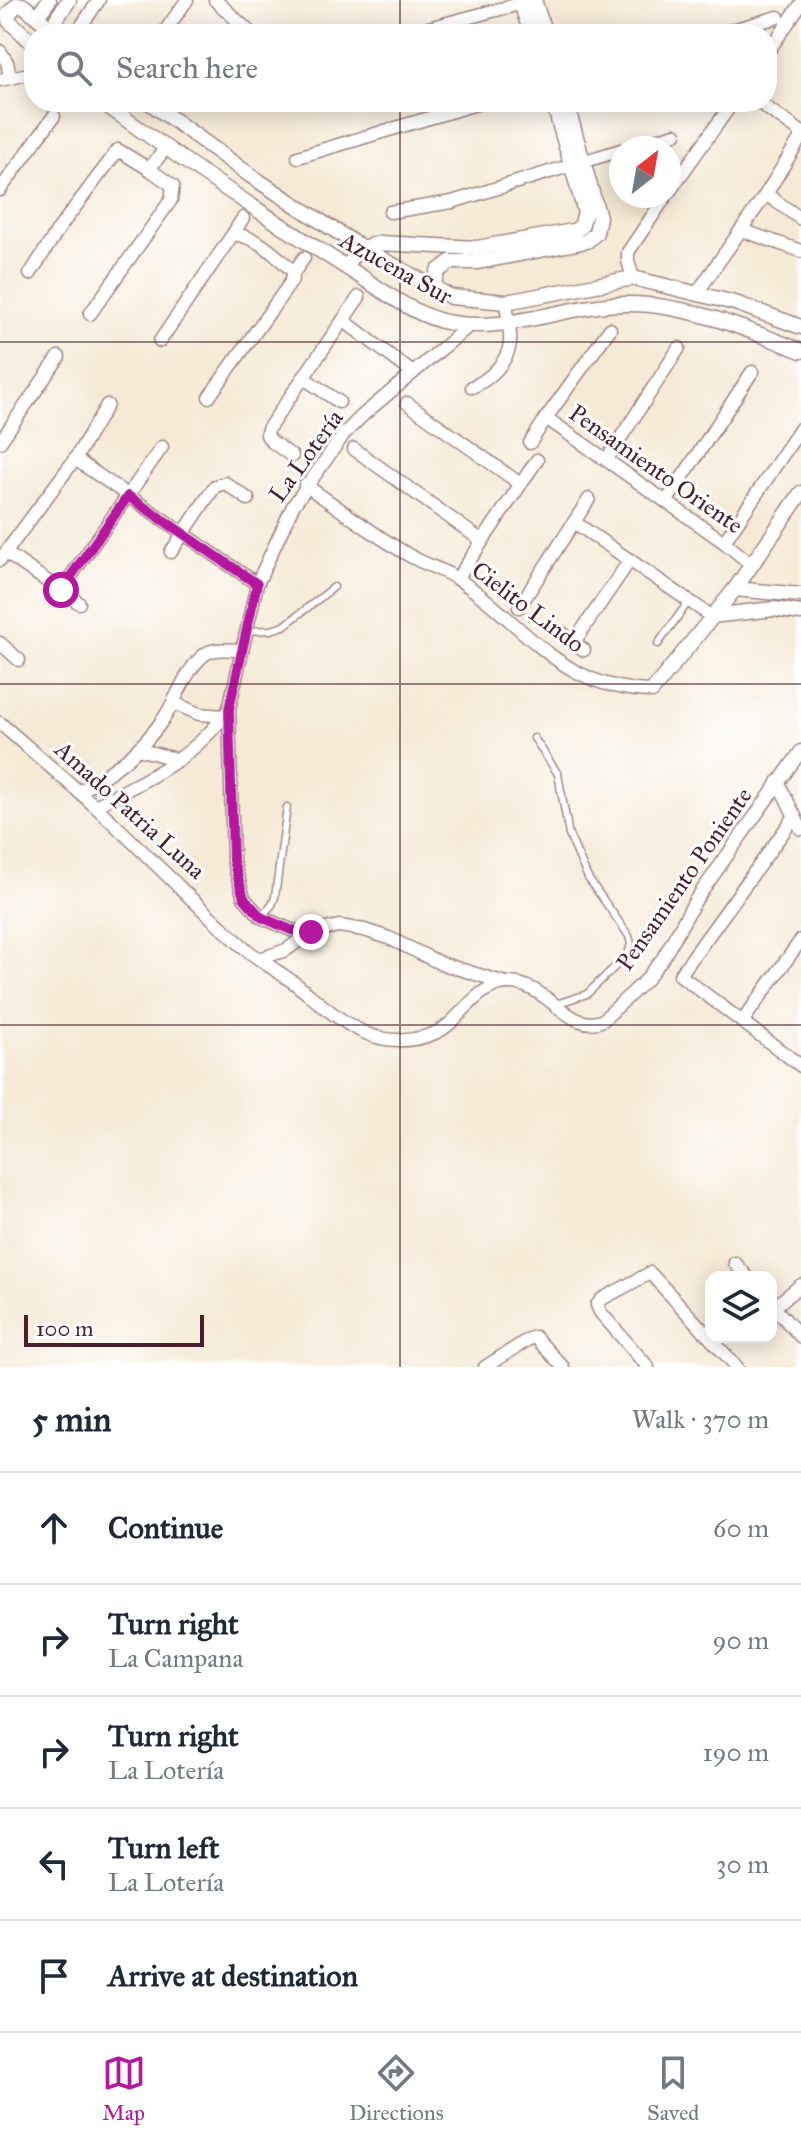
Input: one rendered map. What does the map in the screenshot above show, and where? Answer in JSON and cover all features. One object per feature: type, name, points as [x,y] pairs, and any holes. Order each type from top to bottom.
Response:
[{"type":"street","points":[[37,17],[49,0]]},
{"type":"street","points":[[56,24],[69,0]]},
{"type":"street","points":[[83,24],[99,0]]},
{"type":"street","points":[[170,24],[187,0]]},
{"type":"street","points":[[215,0],[241,24]]},
{"type":"street","points":[[443,24],[527,1]]},
{"type":"street","points":[[527,1],[530,24]]},
{"type":"street","points":[[527,1],[540,24]]},
{"type":"street","points":[[24,35],[9,21],[8,14],[12,7],[18,4],[24,6],[45,24]]},
{"type":"street","points":[[777,39],[801,4]]},
{"type":"street","points":[[753,24],[778,17]]},
{"type":"street","points":[[0,51],[7,62],[5,78]]},
{"type":"street","name":"Azucena Sur","points":[[116,112],[281,226],[418,311],[448,323],[507,323],[624,304],[646,305],[718,321],[801,351]]},
{"type":"street","points":[[163,112],[251,176],[362,248],[451,297],[506,302],[633,278],[735,303],[801,327]]},
{"type":"street","points":[[298,157],[449,112]]},
{"type":"street","points":[[432,288],[438,271],[450,262],[478,262],[587,241],[596,233],[599,217],[557,112]]},
{"type":"street","points":[[345,266],[362,248],[379,243],[477,248],[581,227],[585,212],[568,112]]},
{"type":"street","points":[[681,174],[726,112]]},
{"type":"street","points":[[697,293],[766,194],[801,134],[771,112]]},
{"type":"street","points":[[0,190],[54,116]]},
{"type":"street","points":[[668,136],[675,134]]},
{"type":"street","points":[[149,169],[166,148]]},
{"type":"street","points":[[30,274],[60,227],[118,150],[149,169],[173,186],[171,200],[90,314]]},
{"type":"street","points":[[390,212],[452,202],[609,154]]},
{"type":"street","points":[[766,194],[801,219]]},
{"type":"street","points":[[633,278],[628,252],[658,208]]},
{"type":"street","points":[[160,341],[243,218]]},
{"type":"street","points":[[267,247],[281,226]]},
{"type":"street","points":[[741,230],[801,251]]},
{"type":"street","points":[[233,234],[248,236],[267,247],[294,272]]},
{"type":"street","points":[[209,397],[291,282],[304,258]]},
{"type":"street","points":[[292,456],[271,441],[267,435],[268,429],[359,297]]},
{"type":"street","points":[[472,387],[487,380],[508,353],[510,340],[506,302]]},
{"type":"street","points":[[343,320],[413,373]]},
{"type":"street","name":"La Lotería","points":[[261,917],[244,898],[233,861],[226,713],[257,584],[305,485],[344,434],[470,325]]},
{"type":"street","name":"Pensamiento Oriente","points":[[610,329],[546,418],[724,542],[752,565]]},
{"type":"street","points":[[607,459],[679,348]]},
{"type":"street","points":[[0,442],[59,357]]},
{"type":"street","points":[[666,502],[752,372]]},
{"type":"street","points":[[304,378],[339,402]]},
{"type":"street","points":[[407,403],[519,483]]},
{"type":"street","points":[[79,603],[3,556],[75,459],[107,405]]},
{"type":"street","points":[[530,443],[546,418]]},
{"type":"street","points":[[724,542],[801,428]]},
{"type":"street","points":[[61,590],[162,447]]},
{"type":"street","points":[[354,449],[481,540]]},
{"type":"street","points":[[75,459],[257,584]]},
{"type":"street","points":[[457,579],[537,460]]},
{"type":"street","points":[[171,552],[215,486],[225,483],[248,499]]},
{"type":"street","name":"Cielito Lindo","points":[[305,485],[411,557],[457,579],[560,664],[598,682],[629,690],[652,691]]},
{"type":"street","name":"Pensamiento Oriente","points":[[652,691],[735,589],[801,493]]},
{"type":"street","points":[[519,607],[589,499]]},
{"type":"street","points":[[574,522],[711,616],[774,609],[801,613]]},
{"type":"street","points":[[561,632],[579,646],[630,560]]},
{"type":"street","points":[[735,589],[801,595]]},
{"type":"street","points":[[0,643],[19,660]]},
{"type":"street","points":[[79,792],[120,767],[138,749],[174,703],[206,653],[218,649],[241,650]]},
{"type":"street","points":[[174,703],[199,714],[226,713]]},
{"type":"street","points":[[95,806],[179,760],[213,732],[226,713]]},
{"type":"street","name":"Amado Patria Luna","points":[[0,723],[95,806],[259,959],[341,1020],[394,1041],[421,1038],[445,1027],[482,992],[505,983]]},
{"type":"street","points":[[138,749],[179,760]]},
{"type":"street","name":"Pensamiento Poniente","points":[[505,983],[524,985],[583,1023],[595,1024],[603,1020],[645,981],[663,958],[719,864],[801,751]]},
{"type":"street","points":[[120,767],[120,793]]},
{"type":"street","points":[[778,782],[801,829]]},
{"type":"street","points":[[795,816],[680,975],[801,1066]]},
{"type":"street","points":[[261,917],[291,930],[311,932],[339,926],[364,930],[389,938],[440,963],[505,983]]},
{"type":"street","points":[[259,959],[286,950],[311,932]]},
{"type":"street","points":[[742,1022],[801,940]]},
{"type":"street","points":[[735,1263],[742,1271]]},
{"type":"street","points":[[648,1367],[597,1305],[602,1299],[650,1273],[737,1367]]},
{"type":"street","points":[[777,1302],[801,1285]]},
{"type":"street","points":[[777,1311],[801,1337]]},
{"type":"street","points":[[485,1367],[535,1337],[563,1367]]},
{"type":"lane","points":[[246,631],[284,626],[334,587]]},
{"type":"lane","points":[[658,644],[689,601]]},
{"type":"lane","points":[[534,738],[558,774],[569,835],[588,878],[629,936],[631,944],[628,954],[587,994],[556,1004]]},
{"type":"lane","points":[[261,917],[269,910],[275,897],[287,807]]},
{"type":"route","points":[[61,590],[128,496],[257,584],[229,709],[233,861],[244,898],[261,917],[291,930],[311,932]]}]
